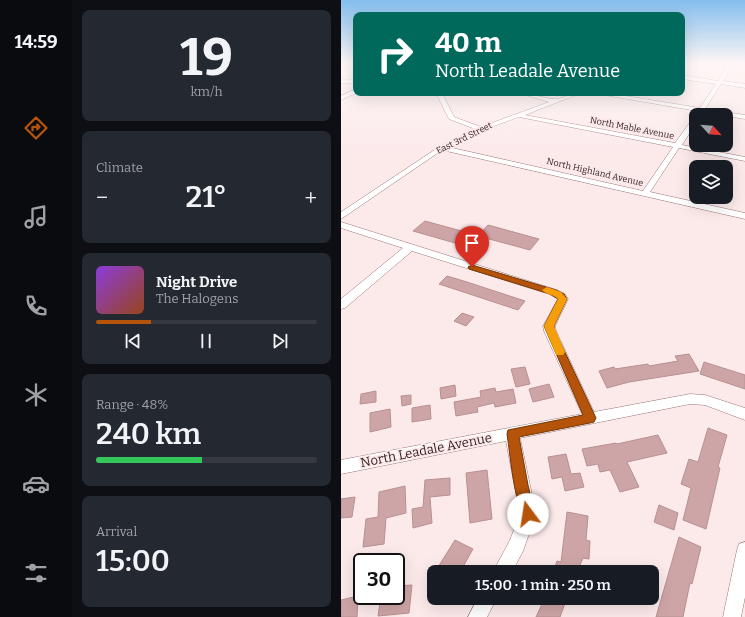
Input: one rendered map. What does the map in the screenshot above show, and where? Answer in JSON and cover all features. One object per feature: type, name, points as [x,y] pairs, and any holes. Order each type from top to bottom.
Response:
[{"type":"street","points":[[341,98],[352,93]]},
{"type":"street","points":[[703,108],[713,93]]},
{"type":"street","points":[[442,96],[450,116],[454,120],[481,129]]},
{"type":"street","points":[[533,96],[554,102]]},
{"type":"street","name":"East 3rd Street","points":[[341,216],[441,148],[481,129],[569,96]]},
{"type":"street","points":[[612,96],[689,110]]},
{"type":"street","name":"North Mable Avenue","points":[[516,115],[745,158]]},
{"type":"street","points":[[733,116],[745,117]]},
{"type":"street","points":[[645,194],[689,128]]},
{"type":"street","name":"North Highland Avenue","points":[[441,148],[745,216]]},
{"type":"street","points":[[341,225],[409,248],[553,292],[561,296],[563,299],[549,326],[550,331],[590,418]]},
{"type":"street","points":[[341,305],[409,248]]},
{"type":"street","name":"North Leadale Avenue","points":[[341,467],[590,418],[697,399],[705,400],[745,414]]},
{"type":"street","points":[[506,565],[517,545],[528,514],[512,434]]},
{"type":"street","points":[[732,617],[745,550]]},
{"type":"street","points":[[477,617],[484,605]]},
{"type":"building","points":[[425,221],[476,235],[469,242],[466,241],[462,245],[413,231]]},
{"type":"building","points":[[488,225],[539,239],[530,250],[478,236]]},
{"type":"building","points":[[447,276],[525,301],[518,310],[439,284]]},
{"type":"building","points":[[462,313],[474,317],[466,326],[454,321]]},
{"type":"building","points":[[689,354],[699,371],[629,382],[607,388],[599,371],[614,367],[615,369],[648,364],[649,366],[678,361],[675,356]]},
{"type":"building","points":[[704,362],[745,375],[745,389],[700,374]]},
{"type":"building","points":[[525,367],[530,384],[516,387],[511,369]]},
{"type":"building","points":[[549,384],[554,397],[533,402],[529,389]]},
{"type":"building","points":[[455,385],[456,396],[441,399],[440,388]]},
{"type":"building","points":[[495,388],[496,392],[513,389],[516,403],[495,407],[494,403],[477,407],[478,412],[456,416],[454,402],[481,397],[480,391]]},
{"type":"building","points":[[376,391],[376,402],[360,404],[361,394]]},
{"type":"building","points":[[411,395],[411,404],[402,406],[401,396]]},
{"type":"building","points":[[430,405],[431,419],[412,422],[412,408]]},
{"type":"building","points":[[390,409],[391,427],[370,432],[370,413]]},
{"type":"building","points":[[708,428],[727,435],[718,467],[720,468],[706,529],[683,520],[691,488],[681,484],[689,459],[698,462]]},
{"type":"building","points":[[658,435],[667,453],[627,462],[639,487],[620,492],[610,470],[600,472],[598,464],[587,466],[582,449],[617,444]]},
{"type":"building","points":[[566,454],[571,474],[580,473],[584,487],[565,491],[562,477],[552,479],[548,457]]},
{"type":"building","points":[[487,470],[492,519],[470,523],[466,473]]},
{"type":"building","points":[[450,478],[450,495],[430,497],[432,523],[413,528],[412,509],[423,507],[425,480]]},
{"type":"building","points":[[405,486],[406,513],[386,518],[384,544],[363,547],[366,519],[378,517],[379,492]]},
{"type":"building","points":[[355,497],[352,517],[341,518],[341,499]]},
{"type":"building","points":[[659,505],[678,513],[674,530],[654,522]]},
{"type":"building","points":[[567,512],[588,516],[586,540],[590,541],[589,559],[583,558],[580,565],[556,565],[557,561],[561,562]]},
{"type":"building","points":[[679,537],[701,547],[692,584],[690,583],[683,617],[656,617]]},
{"type":"building","points":[[455,540],[473,549],[464,565],[439,565]]},
{"type":"building","points":[[405,585],[412,585],[409,613],[378,616],[380,605],[405,605]]},
{"type":"building","points":[[353,597],[353,605],[358,605],[357,617],[341,617],[341,600]]},
{"type":"building","points":[[542,605],[564,605],[560,617],[536,617]]},
{"type":"slow traffic","points":[[547,290],[558,294],[563,299],[549,326],[560,352]]},
{"type":"route","points":[[472,267],[553,292],[561,296],[563,299],[549,326],[550,331],[590,418],[512,434],[528,514]]}]
